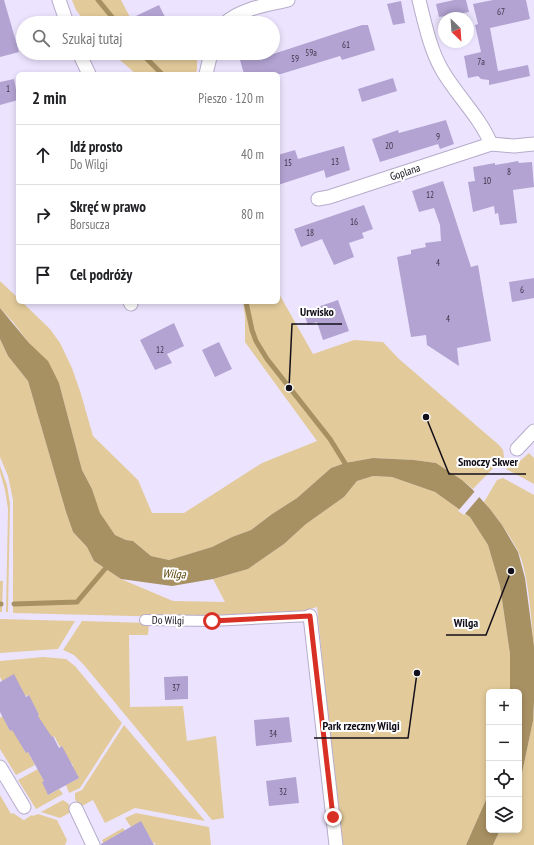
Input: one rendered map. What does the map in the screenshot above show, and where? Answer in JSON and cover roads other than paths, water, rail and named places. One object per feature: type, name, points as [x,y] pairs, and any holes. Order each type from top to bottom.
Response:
[{"type":"street","points":[[59,0],[65,16]]},
{"type":"street","points":[[236,16],[243,12],[288,0]]},
{"type":"street","points":[[419,0],[432,49],[437,61],[443,72],[486,132],[492,144]]},
{"type":"street","points":[[82,60],[88,72]]},
{"type":"street","points":[[206,72],[209,60]]},
{"type":"street","name":"Goplana","points":[[318,199],[329,197],[492,144],[514,146],[534,144]]},
{"type":"street","points":[[517,449],[534,431]]},
{"type":"street","points":[[310,616],[336,845]]},
{"type":"street","name":"Do Wilgi","points":[[145,620],[212,621],[310,616]]},
{"type":"street","points":[[0,767],[24,807]]},
{"type":"street","points":[[76,810],[93,845]]},
{"type":"water","points":[[0,308],[29,343],[48,361],[59,383],[82,470],[92,489],[100,513],[115,535],[126,540],[133,541],[151,556],[169,560],[212,547],[251,530],[297,498],[331,468],[345,463],[373,458],[414,460],[436,463],[462,480],[490,509],[502,525],[518,552],[525,578],[534,646],[534,702],[533,721],[522,773],[522,689],[510,689],[510,654],[500,586],[488,545],[470,517],[435,492],[392,477],[373,476],[357,481],[344,497],[306,524],[284,544],[248,569],[213,579],[172,586],[121,579],[94,561],[87,547],[73,532],[28,381],[8,356],[0,339]]},
{"type":"water","points":[[486,800],[486,833],[499,833],[493,845],[466,845]]},
{"type":"waterway","points":[[98,0],[111,16]]},
{"type":"waterway","points":[[148,60],[160,72]]},
{"type":"waterway","points":[[246,304],[256,341],[267,359],[330,439],[348,468]]},
{"type":"waterway","points":[[14,604],[77,602],[110,563]]},
{"type":"place","name":"Urwisko","points":[[289,388]]},
{"type":"place","name":"Smoczy Skwer","points":[[426,417]]},
{"type":"place","name":"Wilga","points":[[511,571]]},
{"type":"place","name":"Park rzeczny Wilgi","points":[[417,673]]}]
